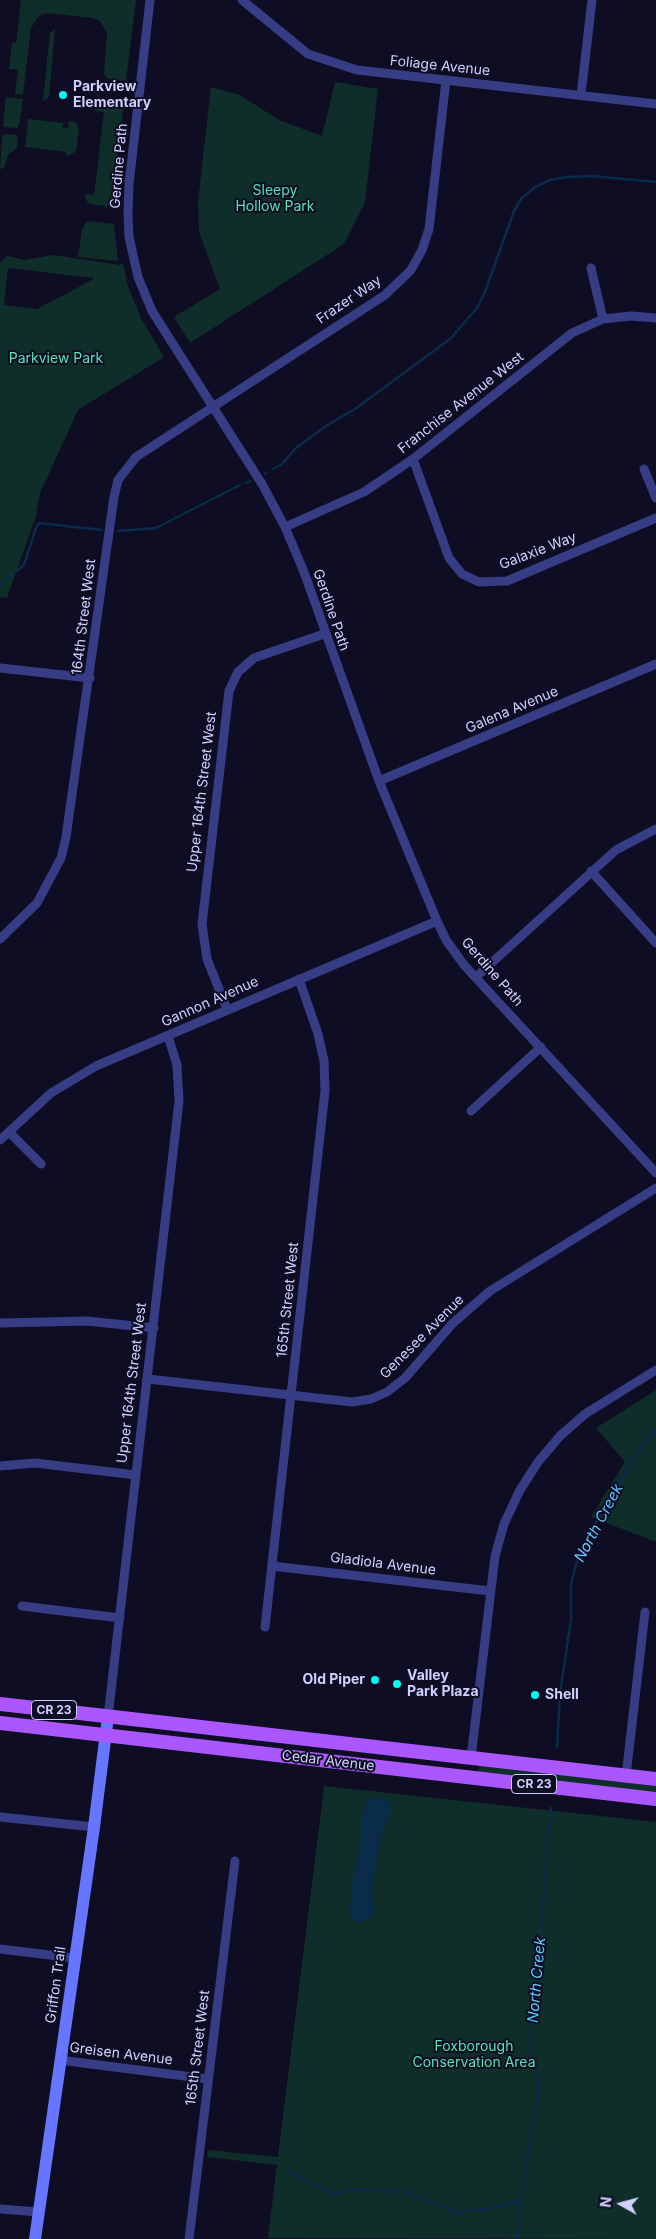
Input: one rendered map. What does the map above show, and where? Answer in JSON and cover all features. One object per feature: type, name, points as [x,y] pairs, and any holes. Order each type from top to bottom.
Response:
[{"type":"main road","name":"Cedar Avenue","points":[[0,1704],[656,1779]]},
{"type":"main road","name":"Cedar Avenue","points":[[0,1723],[656,1799]]},
{"type":"main road","points":[[411,1770],[449,1767],[471,1758]]},
{"type":"street","name":"Gerdine Path","points":[[150,0],[129,184],[129,237],[138,277],[152,311],[262,484],[285,527],[304,572],[324,634],[379,781],[437,921],[453,951],[656,1173]]},
{"type":"street","name":"Foliage Avenue","points":[[242,0],[308,54],[357,70],[656,104]]},
{"type":"street","points":[[581,95],[592,0]]},
{"type":"street","name":"Frazer Way","points":[[212,407],[385,294],[411,270],[422,250],[429,229],[446,80]]},
{"type":"street","points":[[591,268],[603,319]]},
{"type":"street","name":"Franchise Avenue West","points":[[285,527],[364,492],[413,460],[572,333],[603,319],[631,316],[656,318]]},
{"type":"street","name":"164th Street West","points":[[0,939],[21,921],[37,903],[53,876],[66,837],[90,678],[114,497],[118,480],[136,457],[212,407]]},
{"type":"street","name":"Galaxie Way","points":[[413,460],[449,558],[462,574],[479,582],[507,580],[656,518]]},
{"type":"street","points":[[644,469],[656,498]]},
{"type":"street","name":"Upper 164th Street West","points":[[227,1009],[206,959],[202,924],[229,692],[238,672],[254,658],[324,634]]},
{"type":"street","name":"Galena Avenue","points":[[379,781],[656,664]]},
{"type":"street","points":[[0,668],[90,678]]},
{"type":"street","points":[[476,977],[616,850],[656,829]]},
{"type":"street","points":[[591,871],[656,943]]},
{"type":"street","name":"Gannon Avenue","points":[[0,1140],[10,1133],[51,1093],[74,1077],[227,1009],[437,921]]},
{"type":"street","name":"165th Street West","points":[[265,1627],[325,1091],[324,1061],[318,1034],[299,979]]},
{"type":"street","name":"Upper 164th Street West","points":[[106,1734],[179,1101],[177,1065],[168,1036]]},
{"type":"street","points":[[471,1111],[541,1047]]},
{"type":"street","points":[[10,1133],[41,1164]]},
{"type":"street","name":"Genesee Avenue","points":[[148,1379],[352,1402],[371,1399],[387,1392],[405,1378],[453,1323],[490,1291],[656,1188]]},
{"type":"street","points":[[0,1323],[87,1321],[154,1328]]},
{"type":"street","points":[[471,1758],[495,1556],[504,1524],[520,1490],[538,1462],[560,1436],[585,1414],[656,1370]]},
{"type":"street","points":[[0,1466],[35,1463],[136,1475]]},
{"type":"street","name":"Gladiola Avenue","points":[[272,1566],[490,1590]]},
{"type":"street","points":[[22,1606],[120,1618]]},
{"type":"street","points":[[626,1776],[645,1612]]},
{"type":"street","name":"Griffon Trail","points":[[35,2239],[106,1734]]},
{"type":"street","points":[[0,1816],[94,1827]]},
{"type":"street","name":"165th Street West","points":[[189,2239],[235,1861]]},
{"type":"street","points":[[0,1949],[75,1958]]},
{"type":"street","name":"Greisen Avenue","points":[[60,2060],[208,2079]]},
{"type":"street","points":[[0,2209],[38,2212]]},
{"type":"green space","points":[[21,0],[136,0],[126,81],[108,79],[104,74],[107,33],[100,21],[92,18],[46,13],[38,17],[31,28],[23,95],[15,94],[18,70],[9,69],[12,43],[16,43]]},
{"type":"green space","points":[[55,29],[49,97],[43,101],[50,33]]},
{"type":"green space","name":"Sleepy Hollow Park","points":[[335,82],[378,89],[365,202],[344,244],[190,343],[174,317],[220,289],[199,232],[198,202],[211,87],[240,95],[279,120],[322,136]]},
{"type":"green space","points":[[6,97],[23,99],[19,126],[17,128],[4,127]]},
{"type":"green space","points":[[101,97],[124,99],[112,207],[89,204],[85,198],[86,194],[94,195],[104,112],[95,111],[97,100]]},
{"type":"green space","points":[[28,119],[63,123],[63,128],[68,128],[69,121],[75,122],[79,129],[76,151],[69,156],[66,155],[66,152],[25,147]]},
{"type":"green space","points":[[5,134],[16,135],[18,138],[17,148],[8,155],[4,168],[0,169],[2,137]]},
{"type":"green space","points":[[87,221],[114,224],[118,261],[78,257],[82,229]]},
{"type":"green space","name":"Parkview Park","points":[[53,255],[120,265],[123,263],[128,287],[142,320],[164,357],[78,410],[40,493],[36,516],[7,598],[0,597],[0,263],[7,256],[25,260]],"holes":[[[8,268],[93,278],[37,309],[4,305]]]},
{"type":"green space","points":[[656,1390],[656,1542],[591,1517],[625,1462],[596,1428]]},
{"type":"green space","points":[[479,1765],[656,1786],[656,1793],[478,1772]]},
{"type":"green space","name":"Foxborough Conservation Area","points":[[324,1786],[656,1822],[656,2239],[268,2238],[277,2165],[207,2157],[208,2150],[278,2157]]},
{"type":"water","points":[[375,1797],[386,1799],[392,1808],[381,1836],[372,1887],[373,1912],[371,1917],[360,1923],[352,1919],[350,1913],[352,1883],[361,1842],[361,1820],[367,1801]]},
{"type":"waterway","points":[[273,469],[281,465],[296,448],[326,426],[355,409],[450,339],[477,308],[485,292],[514,211],[521,199],[535,187],[550,180],[592,176],[656,182]]},
{"type":"waterway","points":[[246,483],[250,481]]},
{"type":"waterway","points":[[118,531],[156,528],[240,485]]},
{"type":"waterway","points":[[0,585],[24,565],[39,523],[102,530]]},
{"type":"waterway","name":"North Creek","points":[[557,1747],[560,1694],[571,1619],[571,1584],[578,1557],[589,1534],[635,1457],[656,1428]]},
{"type":"waterway","name":"North Creek","points":[[554,1782],[555,1773]]},
{"type":"waterway","name":"North Creek","points":[[517,2239],[520,2201],[538,2098],[538,2076],[532,2061],[532,2034],[551,1808]]},
{"type":"waterway","points":[[287,2170],[309,2183],[335,2193],[356,2189],[403,2192],[457,2212],[491,2208],[520,2201]]},
{"type":"place","name":"Parkview Elementary","points":[[63,95]]},
{"type":"place","name":"Old Piper","points":[[375,1680]]},
{"type":"place","name":"Valley Park Plaza","points":[[397,1684]]},
{"type":"place","name":"Shell","points":[[535,1695]]}]
